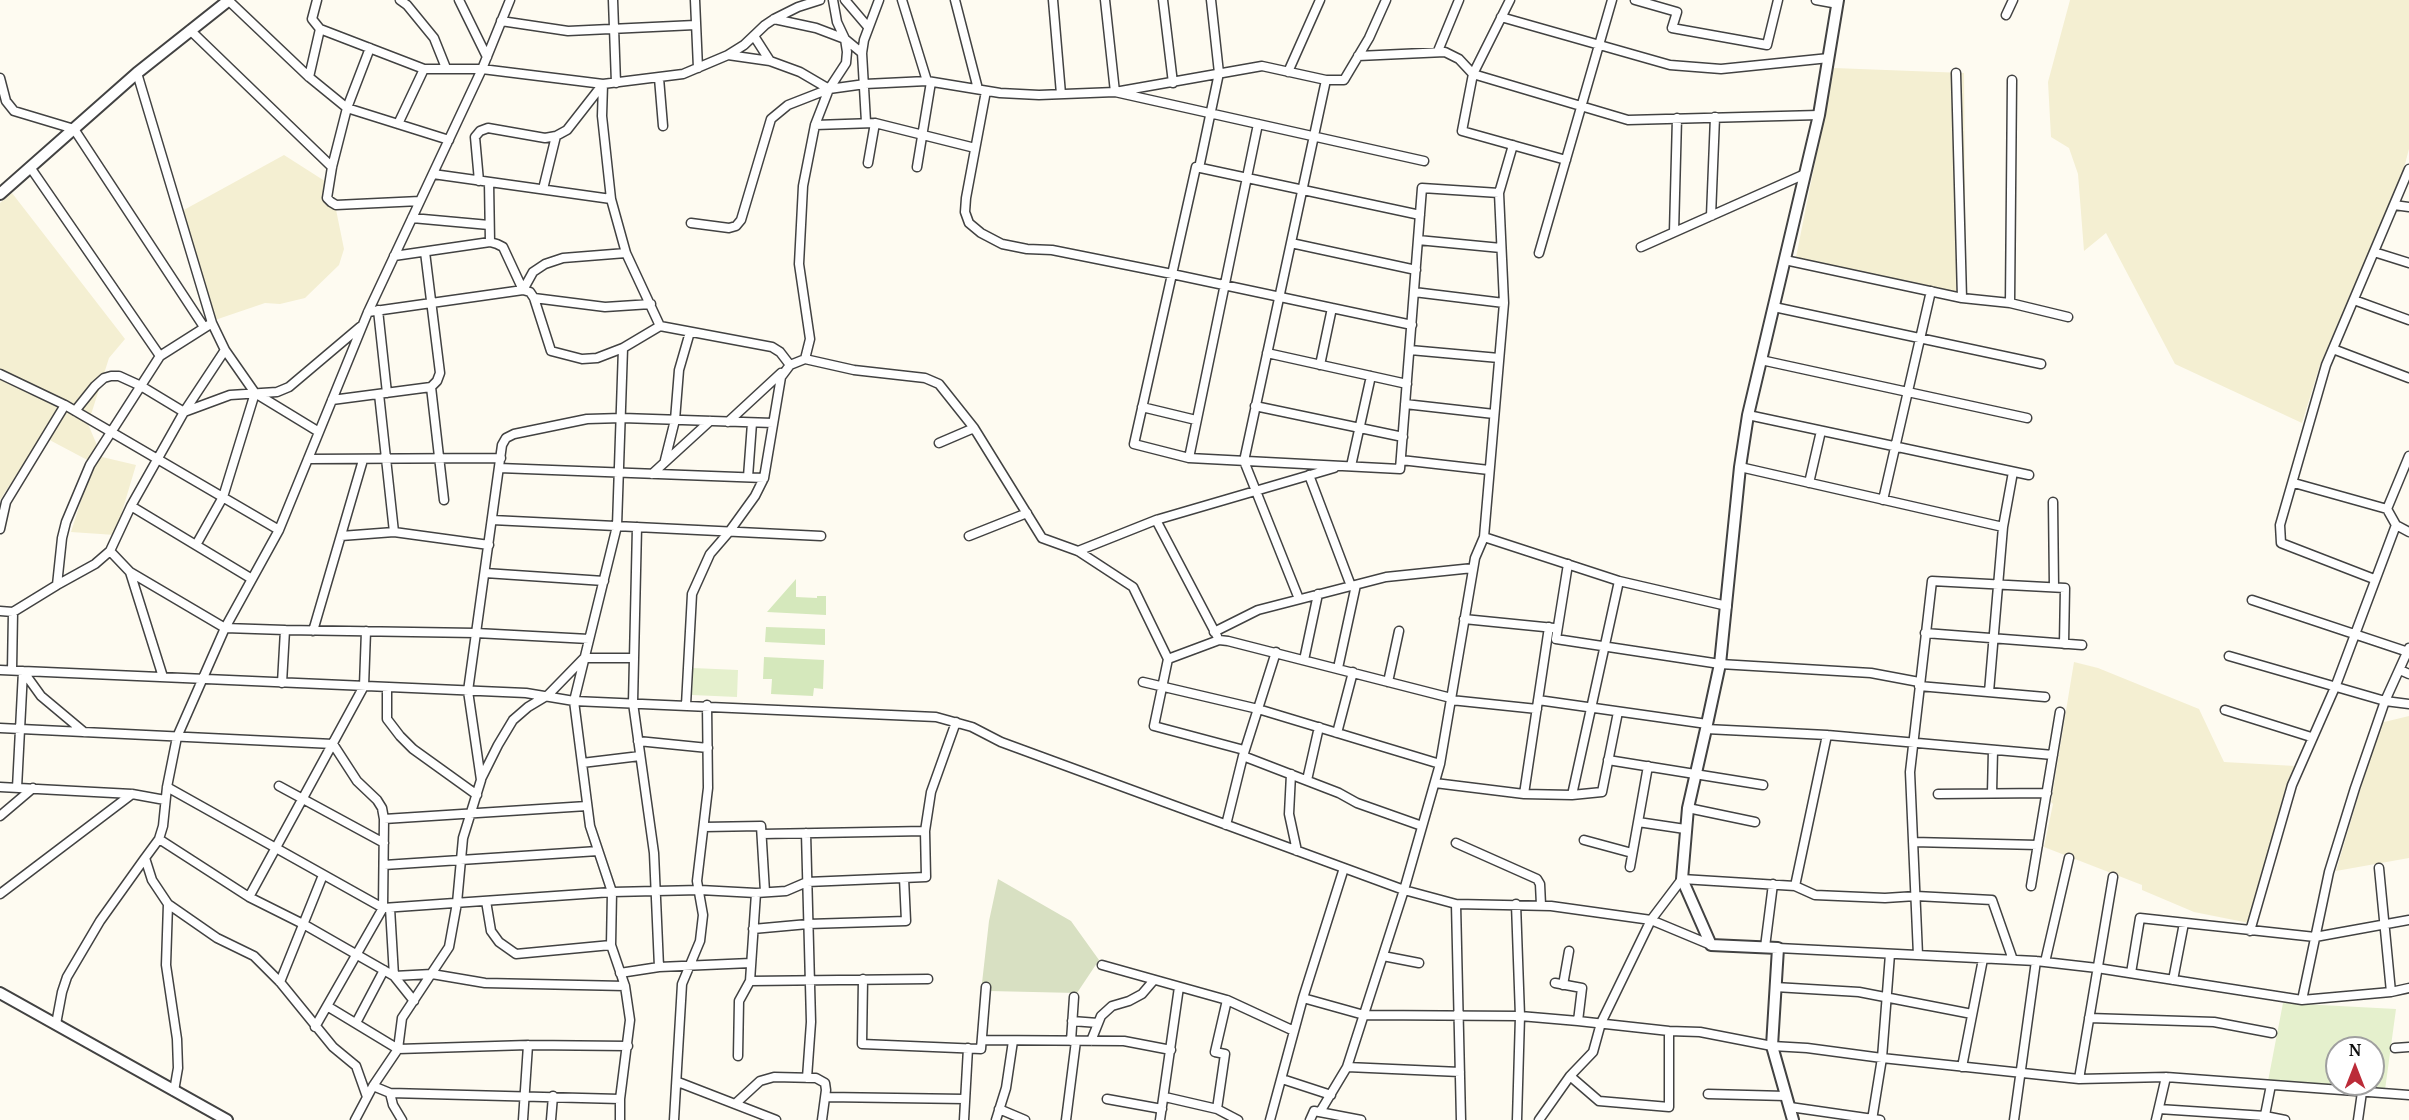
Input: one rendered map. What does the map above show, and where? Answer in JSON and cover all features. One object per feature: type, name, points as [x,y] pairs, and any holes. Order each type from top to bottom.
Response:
[{"type":"street","points":[[0,194],[137,73],[228,0],[309,77],[347,108],[449,140]]},
{"type":"street","points":[[400,0],[407,4],[434,38],[446,68]]},
{"type":"street","points":[[459,0],[487,57]]},
{"type":"street","points":[[56,1024],[67,977],[100,921],[159,839],[163,826],[166,787],[177,737],[201,679],[225,627],[279,530],[368,312],[482,69],[510,0]]},
{"type":"street","points":[[613,0],[616,83]]},
{"type":"street","points":[[695,0],[698,68]]},
{"type":"street","points":[[785,13],[792,0]]},
{"type":"street","points":[[315,1],[312,19],[320,29],[424,69],[482,69],[603,84],[683,74],[728,55],[785,13],[820,0]]},
{"type":"street","points":[[805,359],[810,339],[799,264],[803,186],[815,125],[829,89],[846,63],[847,52],[845,39],[837,22],[833,0]]},
{"type":"street","points":[[845,0],[868,27]]},
{"type":"street","points":[[868,163],[870,123],[862,52],[868,27],[879,0]]},
{"type":"street","points":[[902,0],[929,81],[917,167]]},
{"type":"street","points":[[956,0],[982,90],[965,212],[969,223],[981,233],[1002,244],[1028,249],[1052,250],[1412,326]]},
{"type":"street","points":[[1053,0],[1061,94]]},
{"type":"street","points":[[1105,0],[1114,92]]},
{"type":"street","points":[[1162,0],[1173,83]]},
{"type":"street","points":[[1199,168],[1219,73],[1210,0]]},
{"type":"street","points":[[1288,72],[1320,0]]},
{"type":"street","points":[[691,223],[729,228],[736,226],[741,220],[771,119],[788,105],[829,89],[865,84],[929,81],[982,90],[1040,95],[1114,92],[1263,66],[1326,80],[1344,80],[1369,38],[1386,0]]},
{"type":"street","points":[[1438,51],[1459,0]]},
{"type":"street","points":[[1510,0],[1473,74],[1462,131],[1566,160]]},
{"type":"street","points":[[1539,253],[1612,0]]},
{"type":"street","points":[[1635,0],[1660,4],[1677,12],[1672,28],[1767,45],[1778,0]]},
{"type":"street","points":[[1711,945],[1682,879],[1685,830],[1720,664],[1740,467],[1748,416],[1819,115],[1838,2],[1816,0]]},
{"type":"street","points":[[2006,15],[2013,0]]},
{"type":"street","points":[[1501,17],[1670,65],[1721,69],[1828,58]]},
{"type":"street","points":[[774,19],[816,28],[845,39],[862,52]]},
{"type":"street","points":[[501,21],[568,31],[695,25]]},
{"type":"street","points":[[309,77],[320,29]]},
{"type":"street","points":[[190,30],[332,167]]},
{"type":"street","points":[[754,36],[770,61]]},
{"type":"street","points":[[370,48],[347,108],[332,167],[327,198],[336,205],[420,201]]},
{"type":"street","points":[[1358,56],[1445,52],[1459,59],[1473,74],[1628,120],[1819,115]]},
{"type":"street","points":[[728,55],[770,61],[800,72],[829,89]]},
{"type":"street","points":[[398,124],[424,69]]},
{"type":"street","points":[[137,73],[208,325]]},
{"type":"street","points":[[1956,73],[1962,298]]},
{"type":"street","points":[[0,78],[6,101],[14,111],[74,129],[255,393],[319,432]]},
{"type":"street","points":[[660,78],[663,126]]},
{"type":"street","points":[[1299,599],[1244,461],[1326,80]]},
{"type":"street","points":[[2010,303],[2012,80]]},
{"type":"street","points":[[479,181],[475,137],[480,131],[488,128],[545,138],[556,136],[567,129],[603,84]]},
{"type":"street","points":[[603,84],[602,116],[611,199],[626,253],[660,326]]},
{"type":"street","points":[[1114,92],[1424,161]]},
{"type":"street","points":[[1712,216],[1715,117]]},
{"type":"street","points":[[1674,232],[1677,118]]},
{"type":"street","points":[[815,125],[870,123],[975,148]]},
{"type":"street","points":[[1189,458],[1257,124]]},
{"type":"street","points":[[543,189],[556,136]]},
{"type":"street","points":[[1320,1112],[1347,1067],[1404,890],[1440,764],[1473,568],[1480,542],[1484,537],[1504,303],[1499,193],[1513,145]]},
{"type":"street","points":[[30,167],[160,356]]},
{"type":"street","points":[[1420,215],[1196,167],[1134,444],[1189,458],[1400,469],[1412,326],[1422,188],[1499,193]]},
{"type":"street","points":[[2374,579],[2281,543],[2280,525],[2294,483],[2326,365],[2409,168]]},
{"type":"street","points":[[433,174],[611,199]]},
{"type":"street","points":[[1641,247],[1805,174]]},
{"type":"street","points":[[489,182],[490,242]]},
{"type":"street","points":[[2394,205],[2409,207]]},
{"type":"street","points":[[412,218],[489,225]]},
{"type":"street","points":[[1418,240],[1501,248]]},
{"type":"street","points":[[394,256],[490,242],[503,247],[523,290]]},
{"type":"street","points":[[1291,243],[1416,270]]},
{"type":"street","points":[[425,252],[440,374],[432,387],[444,500]]},
{"type":"street","points":[[2374,252],[2409,263]]},
{"type":"street","points":[[523,290],[533,272],[545,264],[563,258],[626,253]]},
{"type":"street","points":[[1785,260],[1962,298],[2010,303],[2068,317]]},
{"type":"street","points":[[368,312],[523,290],[530,292],[534,298],[551,351],[582,360],[597,358],[623,348],[660,326],[772,347],[780,352],[787,368],[773,423],[764,478],[729,532],[710,554],[692,594],[686,705]]},
{"type":"street","points":[[1883,500],[1931,291]]},
{"type":"street","points":[[1414,292],[1504,303]]},
{"type":"street","points":[[534,298],[606,307],[651,304]]},
{"type":"street","points":[[2354,300],[2409,320]]},
{"type":"street","points":[[1774,307],[2041,364]]},
{"type":"street","points":[[1320,365],[1332,308]]},
{"type":"street","points":[[378,310],[386,459],[394,532]]},
{"type":"street","points":[[57,585],[66,522],[90,465],[160,356],[208,325]]},
{"type":"street","points":[[183,412],[230,395],[277,392],[290,387],[362,326]]},
{"type":"street","points":[[665,460],[675,420],[679,370],[690,332]]},
{"type":"street","points":[[620,1120],[620,1099],[630,1020],[625,986],[611,945],[612,892],[590,826],[573,701],[616,526],[620,472],[623,348]]},
{"type":"street","points":[[2333,349],[2409,378]]},
{"type":"street","points":[[0,611],[13,612],[94,564],[110,551],[131,506],[183,412],[225,350]]},
{"type":"street","points":[[1410,350],[1499,358]]},
{"type":"street","points":[[1267,353],[1407,384]]},
{"type":"street","points":[[728,422],[787,368],[805,359],[854,370],[925,378],[939,384],[974,428],[1042,537],[1078,551],[1133,587],[1168,659],[1154,726],[1244,753],[1340,793],[1357,803],[1422,826]]},
{"type":"street","points":[[1761,360],[2027,418]]},
{"type":"street","points":[[0,374],[65,405],[279,530]]},
{"type":"street","points":[[75,411],[104,378],[119,376],[141,386],[183,412]]},
{"type":"street","points":[[1346,466],[1359,428],[1371,376]]},
{"type":"street","points":[[332,400],[432,387]]},
{"type":"street","points":[[196,545],[223,497],[255,393]]},
{"type":"street","points":[[1405,404],[1494,414]]},
{"type":"street","points":[[0,529],[6,502],[65,405]]},
{"type":"street","points":[[1256,406],[1403,437]]},
{"type":"street","points":[[1142,407],[1196,420]]},
{"type":"street","points":[[1748,416],[2029,476]]},
{"type":"street","points":[[481,780],[468,691],[502,445],[506,438],[514,434],[587,419],[773,423]]},
{"type":"street","points":[[652,474],[710,421]]},
{"type":"street","points":[[747,477],[752,423]]},
{"type":"street","points":[[939,443],[974,428]]},
{"type":"street","points":[[1809,483],[1821,431]]},
{"type":"street","points":[[2387,509],[2409,456]]},
{"type":"street","points":[[308,459],[501,458]]},
{"type":"street","points":[[313,631],[363,460]]},
{"type":"street","points":[[1401,460],[1489,470]]},
{"type":"street","points":[[1078,551],[1156,520],[1346,466]]},
{"type":"street","points":[[1740,467],[2003,527]]},
{"type":"street","points":[[499,468],[764,478]]},
{"type":"street","points":[[1989,692],[2003,527],[2013,472]]},
{"type":"street","points":[[1309,475],[1354,585],[1338,668]]},
{"type":"street","points":[[2294,483],[2387,509],[2396,525],[2409,532]]},
{"type":"street","points":[[2053,502],[2054,587]]},
{"type":"street","points":[[131,506],[252,579]]},
{"type":"street","points":[[969,536],[1027,513]]},
{"type":"street","points":[[492,520],[821,536]]},
{"type":"street","points":[[1156,520],[1219,640]]},
{"type":"street","points":[[2250,931],[2292,785],[2311,737],[2336,685],[2396,525]]},
{"type":"street","points":[[637,527],[633,703],[654,853],[658,967]]},
{"type":"street","points":[[341,536],[394,532],[489,545]]},
{"type":"street","points":[[1484,537],[1619,580],[1727,606]]},
{"type":"street","points":[[110,551],[130,572],[225,627],[313,631],[476,633],[589,639]]},
{"type":"street","points":[[1524,794],[1538,705],[1568,564]]},
{"type":"street","points":[[1214,632],[1258,610],[1386,577],[1473,568]]},
{"type":"street","points":[[130,572],[163,677]]},
{"type":"street","points":[[484,573],[604,581]]},
{"type":"street","points":[[1572,795],[1619,580]]},
{"type":"street","points":[[1918,955],[1910,772],[1932,581],[2065,588],[2064,644]]},
{"type":"street","points":[[1305,660],[1318,594]]},
{"type":"street","points":[[2252,600],[2408,650],[2385,701],[2355,788],[2330,872],[2302,1000]]},
{"type":"street","points":[[12,670],[13,612]]},
{"type":"street","points":[[1464,619],[1553,628]]},
{"type":"street","points":[[1553,628],[1556,639],[1605,648],[1720,664],[1871,673],[1919,684],[2045,697]]},
{"type":"street","points":[[282,683],[285,630]]},
{"type":"street","points":[[249,897],[274,847],[303,799],[364,686],[366,631]]},
{"type":"street","points":[[1388,682],[1399,631]]},
{"type":"street","points":[[1925,633],[2082,645]]},
{"type":"street","points":[[1168,659],[1219,640],[1276,652],[1451,699],[1592,708],[1707,727],[1912,742],[2053,756]]},
{"type":"street","points":[[1226,825],[1244,753],[1276,652]]},
{"type":"street","points":[[2229,656],[2385,701],[2409,704]]},
{"type":"street","points":[[355,1120],[373,1086],[398,1049],[402,1018],[449,947],[457,903],[463,838],[481,780],[513,720],[528,706],[548,695],[584,658],[634,658]]},
{"type":"street","points":[[2400,669],[2409,674]]},
{"type":"street","points":[[0,670],[548,695],[573,701],[707,705],[936,717],[972,727],[1001,742],[1404,890],[1456,904],[1541,905],[1651,920],[1711,945],[2040,962],[2097,968],[2302,1000],[2391,992],[2409,988]]},
{"type":"street","points":[[17,788],[23,671]]},
{"type":"street","points":[[23,671],[41,696],[84,732]]},
{"type":"street","points":[[1337,733],[1353,672]]},
{"type":"street","points":[[1143,682],[1258,709],[1440,764]]},
{"type":"street","points":[[387,687],[387,719],[400,736],[413,749],[477,795]]},
{"type":"street","points":[[674,1120],[682,984],[700,941],[703,915],[697,881],[708,788],[707,705]]},
{"type":"street","points":[[2225,710],[2311,737]]},
{"type":"street","points":[[1435,783],[1524,794],[1572,795],[1602,792],[1618,712]]},
{"type":"street","points":[[2031,886],[2060,712]]},
{"type":"street","points":[[166,787],[387,908],[612,892],[786,891],[807,882],[926,877],[925,831],[931,792],[956,722]]},
{"type":"street","points":[[1306,780],[1319,727]]},
{"type":"street","points":[[0,728],[333,744]]},
{"type":"street","points":[[1795,886],[1827,735]]},
{"type":"street","points":[[638,741],[708,748]]},
{"type":"street","points":[[333,744],[357,780],[378,800],[384,819],[384,865],[394,976]]},
{"type":"street","points":[[1992,793],[1993,750]]},
{"type":"street","points":[[582,763],[640,756]]},
{"type":"street","points":[[1608,760],[1763,785]]},
{"type":"street","points":[[1630,867],[1648,766]]},
{"type":"street","points":[[1291,774],[1289,814],[1298,851]]},
{"type":"street","points":[[279,786],[384,843]]},
{"type":"street","points":[[0,787],[132,794],[165,800]]},
{"type":"street","points":[[0,816],[33,788]]},
{"type":"street","points":[[1938,794],[2047,793]]},
{"type":"street","points":[[0,894],[132,794]]},
{"type":"street","points":[[384,819],[587,806]]},
{"type":"street","points":[[1688,808],[1755,822]]},
{"type":"street","points":[[1638,822],[1685,830]]},
{"type":"street","points":[[704,827],[761,826],[760,892],[753,928],[750,981],[739,1001],[738,1056]]},
{"type":"street","points":[[762,834],[925,831]]},
{"type":"street","points":[[806,833],[811,1022],[807,1078]]},
{"type":"street","points":[[159,839],[249,897],[305,925],[394,976],[414,1001]]},
{"type":"street","points":[[1584,840],[1632,854]]},
{"type":"street","points":[[1913,842],[2038,844]]},
{"type":"street","points":[[1456,843],[1537,879],[1540,884],[1541,905]]},
{"type":"street","points":[[384,865],[598,851]]},
{"type":"street","points":[[145,858],[152,880],[168,904],[217,938],[254,956],[280,982],[333,1047],[356,1066],[367,1097]]},
{"type":"street","points":[[2014,1120],[2040,962],[2068,858]]},
{"type":"street","points":[[1270,1120],[1303,998],[1344,868]]},
{"type":"street","points":[[2379,868],[2391,992]]},
{"type":"street","points":[[280,982],[305,925],[323,875]]},
{"type":"street","points":[[2079,1079],[2113,877]]},
{"type":"street","points":[[753,928],[906,921],[904,878]]},
{"type":"street","points":[[1682,879],[1795,886],[1815,895],[1885,898],[1916,896],[1992,900],[2013,960]]},
{"type":"street","points":[[1539,1120],[1570,1076],[1593,1052],[1601,1023],[1651,920],[1682,879]]},
{"type":"street","points":[[1765,947],[1773,884]]},
{"type":"street","points":[[486,901],[491,931],[499,942],[516,954],[611,945]]},
{"type":"street","points":[[1516,903],[1520,1016],[1517,1120]]},
{"type":"street","points":[[168,904],[166,965],[177,1039],[178,1068],[174,1091]]},
{"type":"street","points":[[1456,904],[1461,1120]]},
{"type":"street","points":[[315,1027],[357,954],[387,908]]},
{"type":"street","points":[[2131,973],[2140,918],[2315,937],[2409,920]]},
{"type":"street","points":[[2173,980],[2184,923]]},
{"type":"street","points":[[1778,948],[1772,1046],[1793,1120]]},
{"type":"street","points":[[1569,951],[1559,984],[1582,988],[1578,1021]]},
{"type":"street","points":[[1708,1094],[1788,1102],[1875,1120],[1890,954]]},
{"type":"street","points":[[1383,956],[1419,963]]},
{"type":"street","points":[[1962,1067],[1983,958]]},
{"type":"street","points":[[620,973],[658,967],[751,963]]},
{"type":"street","points":[[1102,965],[1227,1000],[1294,1031]]},
{"type":"street","points":[[356,1023],[384,970]]},
{"type":"street","points":[[394,976],[432,974],[485,983],[625,986]]},
{"type":"street","points":[[863,979],[862,1044],[981,1048],[986,987]]},
{"type":"street","points":[[750,981],[928,979]]},
{"type":"street","points":[[1091,1041],[1101,1016],[1112,1006],[1135,998],[1154,980]]},
{"type":"street","points":[[1160,1120],[1179,987]]},
{"type":"street","points":[[1775,987],[1859,992],[1972,1014]]},
{"type":"street","points":[[0,993],[225,1120]]},
{"type":"street","points":[[1066,1120],[1073,1041],[1074,997]]},
{"type":"street","points":[[1303,998],[1364,1015],[1520,1016],[1601,1023],[1669,1031],[1700,1032],[1772,1046],[2079,1079],[2166,1077],[2325,1089]]},
{"type":"street","points":[[1217,1109],[1225,1054],[1215,1052],[1227,1000]]},
{"type":"street","points":[[327,1006],[398,1049],[528,1045],[628,1046]]},
{"type":"street","points":[[2089,1018],[2214,1022],[2272,1033]]},
{"type":"street","points":[[1072,1021],[1098,1023]]},
{"type":"street","points":[[1570,1076],[1599,1101],[1669,1107],[1669,1031]]},
{"type":"street","points":[[982,1041],[1124,1041],[1171,1050]]},
{"type":"street","points":[[996,1120],[1006,1088],[1013,1041]]},
{"type":"street","points":[[523,1120],[528,1045]]},
{"type":"street","points":[[2395,1048],[2409,1047]]},
{"type":"street","points":[[964,1120],[968,1048]]},
{"type":"street","points":[[1347,1067],[1460,1072]]},
{"type":"street","points":[[735,1104],[760,1081],[774,1077],[816,1078],[823,1081],[826,1090],[822,1120]]},
{"type":"street","points":[[2156,1120],[2166,1077]]},
{"type":"street","points":[[1282,1079],[1331,1095]]},
{"type":"street","points":[[678,1082],[776,1120]]},
{"type":"street","points":[[2264,1118],[2271,1085]]},
{"type":"street","points":[[373,1086],[390,1093],[620,1099]]},
{"type":"street","points":[[390,1093],[393,1105],[402,1120]]},
{"type":"street","points":[[2385,1093],[2409,1095]]},
{"type":"street","points":[[551,1120],[553,1096]]},
{"type":"street","points":[[2358,1120],[2361,1096]]},
{"type":"street","points":[[826,1097],[965,1099]]},
{"type":"street","points":[[1165,1097],[1217,1109],[1233,1119]]},
{"type":"street","points":[[1107,1099],[1162,1109]]},
{"type":"street","points":[[745,1120],[747,1109]]},
{"type":"street","points":[[999,1109],[1025,1120]]},
{"type":"street","points":[[2159,1109],[2285,1120]]},
{"type":"street","points":[[1310,1120],[1314,1111],[1361,1120]]},
{"type":"shaded area","points":[[2070,0],[2409,0],[2409,149],[2404,168],[2320,365],[2302,423],[2175,364],[2106,233],[2084,251],[2078,174],[2069,148],[2051,137],[2048,82]]},
{"type":"shaded area","points":[[1834,68],[1964,73],[1966,303],[1795,262]]},
{"type":"shaded area","points":[[284,155],[331,185],[344,249],[339,265],[305,298],[280,304],[265,303],[215,320],[182,211]]},
{"type":"shaded area","points":[[12,193],[125,339],[109,358],[88,424],[102,457],[136,465],[115,535],[71,532],[93,463],[42,436],[0,500],[0,203]]},
{"type":"shaded area","points":[[2074,662],[2098,668],[2199,709],[2224,762],[2295,766],[2249,923],[2194,912],[2142,890],[2142,885],[2044,847],[2053,804],[2051,802]]},
{"type":"shaded area","points":[[2409,716],[2409,858],[2336,871],[2380,723]]},
{"type":"green space","points":[[796,579],[796,597],[826,596],[826,615],[767,612]]},
{"type":"green space","points":[[766,627],[825,629],[825,645],[765,642]]},
{"type":"green space","points":[[764,657],[824,660],[823,689],[814,688],[813,696],[771,694],[772,679],[763,679]]},
{"type":"green space","points":[[693,668],[738,670],[737,697],[692,695]]},
{"type":"green space","points":[[998,879],[1071,921],[1099,960],[1077,993],[989,991],[989,984],[982,983],[989,921]]},
{"type":"green space","points":[[2283,1003],[2396,1009],[2385,1090],[2385,1036],[2325,1036],[2325,1085],[2268,1081]]}]
